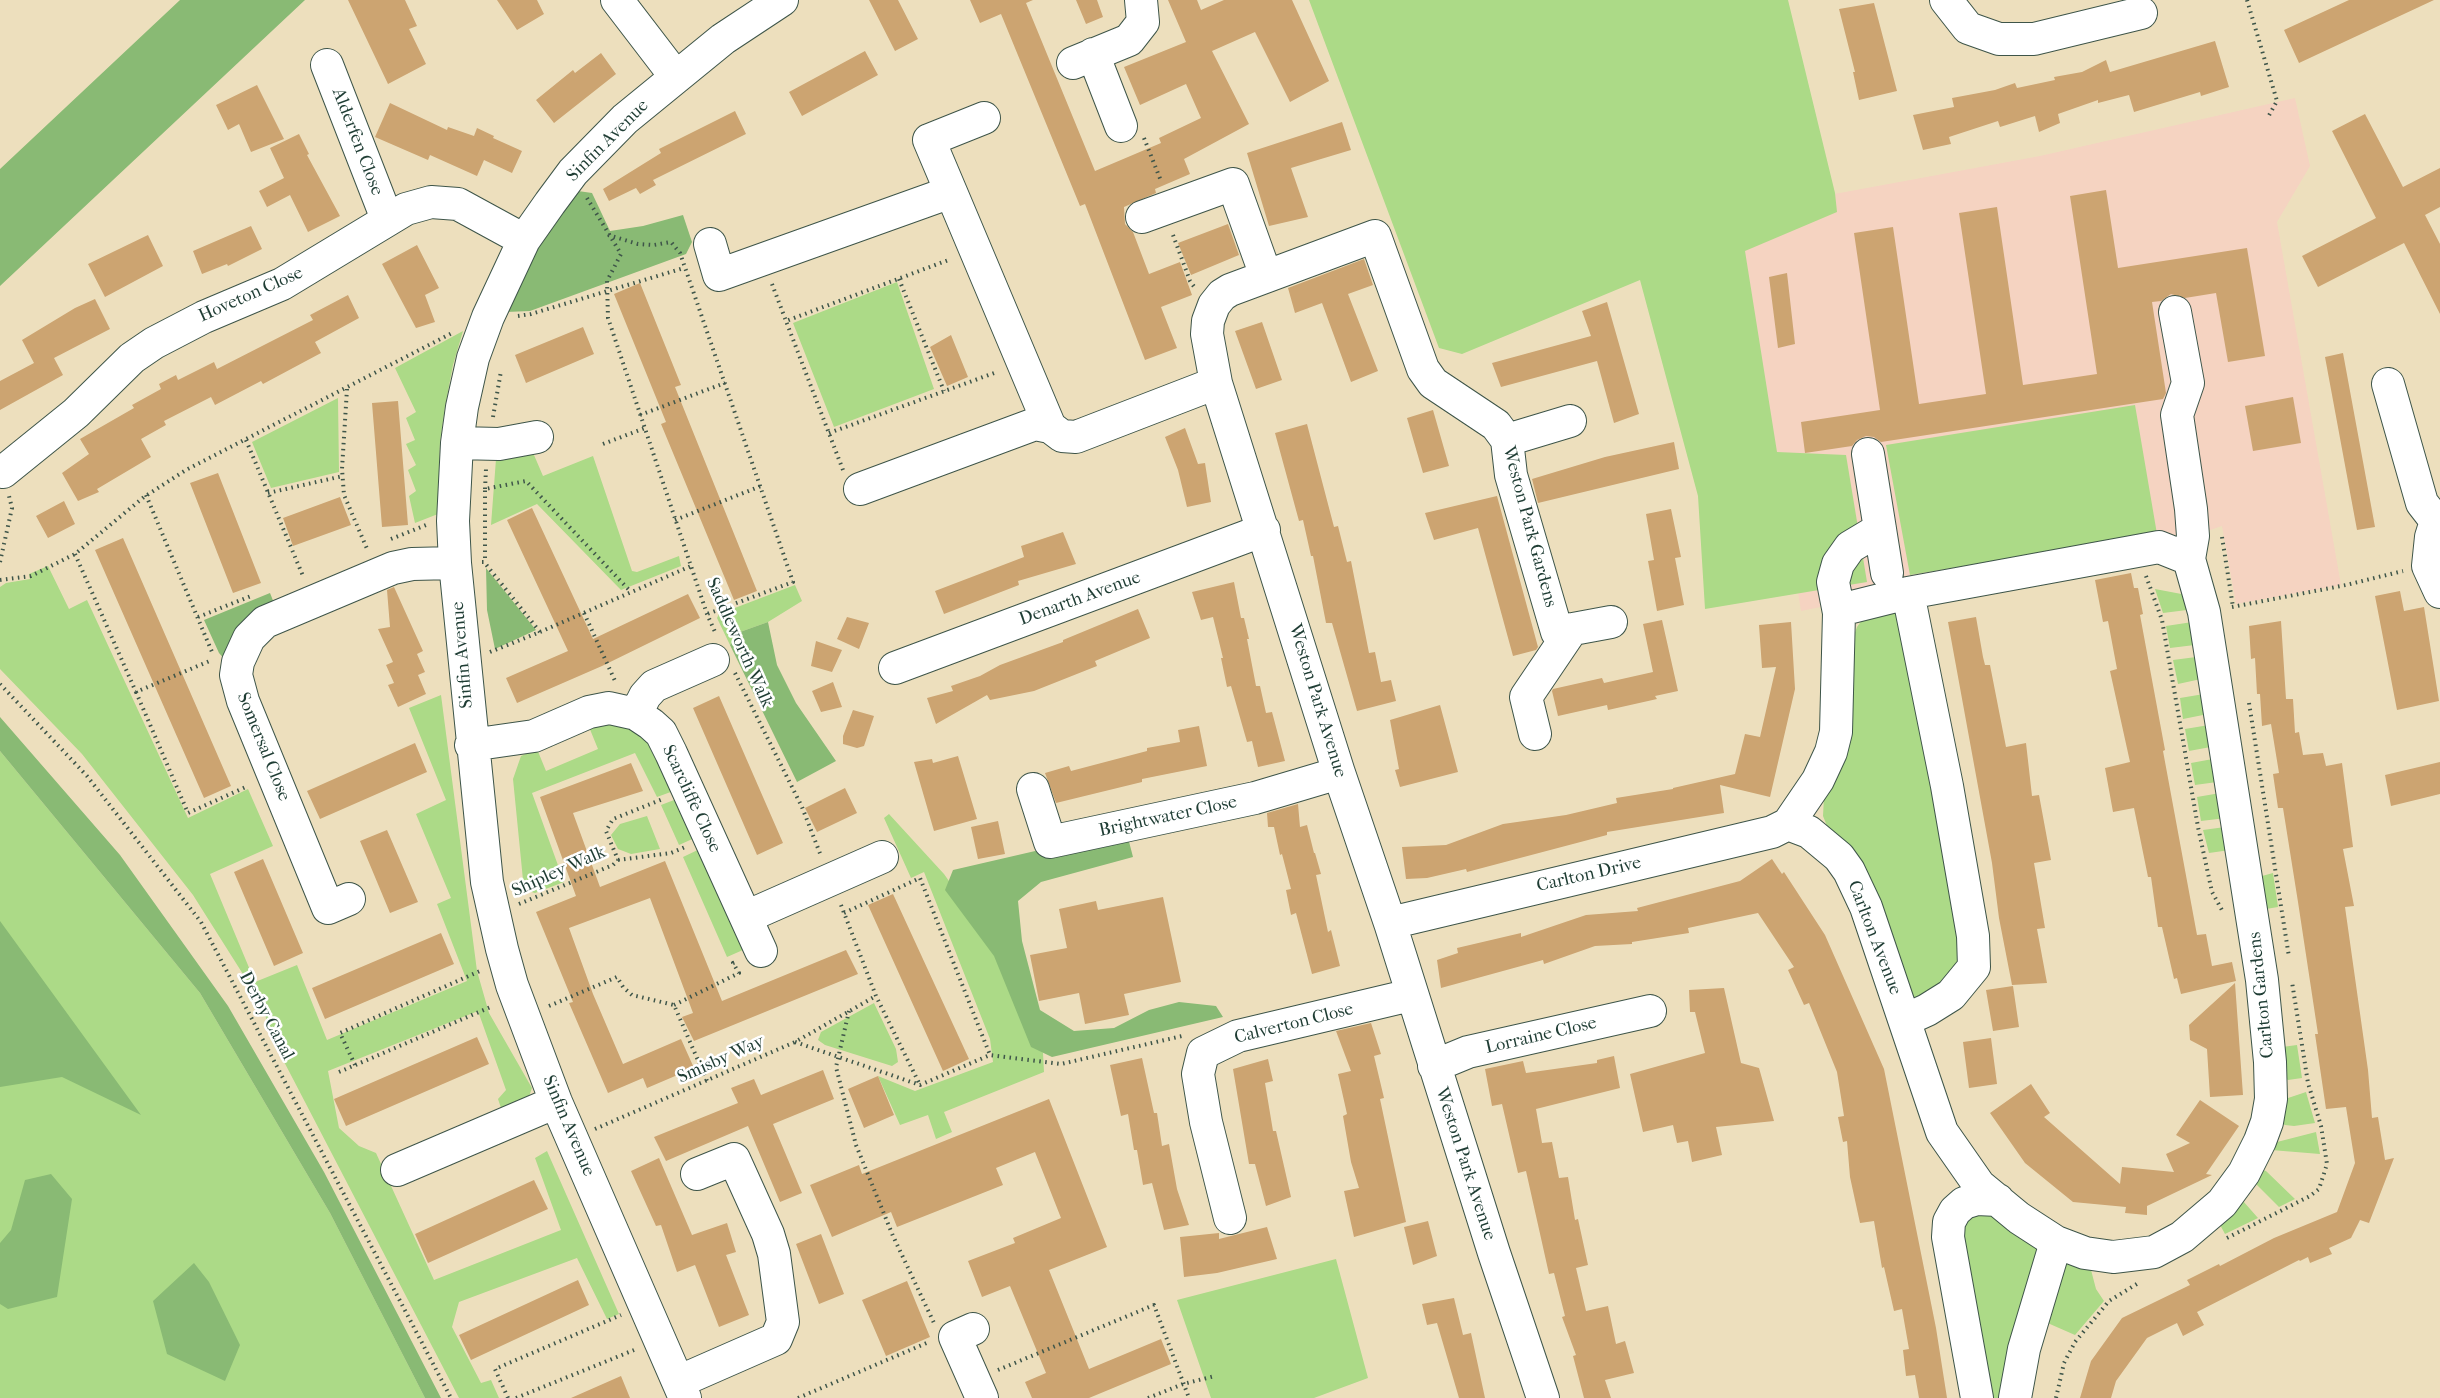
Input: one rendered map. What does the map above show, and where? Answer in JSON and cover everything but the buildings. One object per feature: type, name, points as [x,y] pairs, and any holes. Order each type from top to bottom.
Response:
[{"type":"street","points":[[617,0],[676,77]]},
{"type":"street","name":"Sinfin Avenue","points":[[681,1390],[556,1102],[505,962],[487,882],[471,745],[463,654],[470,563],[453,521],[457,443],[473,358],[488,317],[524,240],[573,172],[626,119],[676,77],[723,39],[782,0]]},
{"type":"street","points":[[1121,126],[1083,59],[1129,40],[1143,22],[1141,0]]},
{"type":"street","points":[[1946,0],[1968,28],[1999,39],[2034,39],[2141,13]]},
{"type":"street","name":"Alderfen Close","points":[[327,65],[387,219]]},
{"type":"street","points":[[984,118],[929,140],[1050,427]]},
{"type":"street","points":[[1142,217],[1233,184],[1266,276],[1222,295],[1211,311]]},
{"type":"street","points":[[710,244],[719,275],[951,192]]},
{"type":"street","name":"Hoveton Close","points":[[3,472],[76,412],[132,358],[154,343],[204,317],[282,284],[312,268],[387,219],[418,204],[449,202],[468,207],[524,240]]},
{"type":"street","name":"Weston Park Gardens","points":[[1266,276],[1375,236],[1423,369],[1433,383],[1496,425],[1507,440],[1511,475],[1557,632],[1572,629]]},
{"type":"street","name":"Weston Park Avenue","points":[[1211,311],[1207,334],[1216,383],[1339,773],[1390,923],[1411,995],[1543,1398]]},
{"type":"street","points":[[2175,312],[2188,383],[2177,415],[2191,509],[2193,536],[2189,560],[2202,603]]},
{"type":"street","points":[[860,489],[1035,424],[1050,427],[1062,436],[1076,437],[1216,383]]},
{"type":"street","points":[[2388,384],[2422,503],[2438,519],[2431,537],[2434,579]]},
{"type":"street","points":[[1507,440],[1570,421]]},
{"type":"street","points":[[457,443],[509,443],[537,437]]},
{"type":"street","name":"Carlton Avenue","points":[[1868,454],[1880,529],[1898,583],[1947,786],[1973,936],[1974,967],[1951,995],[1905,1020]]},
{"type":"street","points":[[1788,824],[1818,780],[1831,752],[1836,732],[1839,613],[1833,582],[1838,564],[1850,547],[1880,529]]},
{"type":"street","name":"Denarth Avenue","points":[[896,668],[1264,530]]},
{"type":"street","points":[[1839,613],[1898,583],[2159,547],[2189,560]]},
{"type":"street","name":"Somersal Close","points":[[349,899],[328,908],[238,687],[236,675],[243,649],[249,638],[265,622],[370,555],[393,567],[412,564],[470,563]]},
{"type":"street","name":"Carlton Gardens","points":[[2056,1242],[2085,1253],[2113,1257],[2148,1253],[2182,1237],[2222,1203],[2244,1173],[2267,1122],[2271,1099],[2270,1062],[2263,987],[2202,603]]},
{"type":"street","points":[[1535,734],[1526,697],[1572,629],[1611,622]]},
{"type":"street","points":[[471,745],[534,736],[609,708],[632,712],[654,686],[720,654]]},
{"type":"street","name":"Scarcliffe Close","points":[[632,712],[661,733],[761,951]]},
{"type":"street","name":"Brightwater Close","points":[[1033,789],[1050,842],[1255,798],[1339,773]]},
{"type":"street","name":"Carlton Avenue","points":[[1788,824],[1809,832],[1839,857],[1849,871],[1866,907],[1942,1132],[1979,1185],[2019,1218],[2056,1242]]},
{"type":"street","name":"Carlton Drive","points":[[1390,923],[1772,832],[1788,824]]},
{"type":"street","points":[[746,917],[882,857]]},
{"type":"street","name":"Calverton Close","points":[[1230,1218],[1198,1074],[1203,1053],[1238,1036],[1411,995]]},
{"type":"street","name":"Lorraine Close","points":[[1434,1066],[1467,1052],[1650,1011]]},
{"type":"street","points":[[397,1170],[556,1102]]},
{"type":"street","points":[[681,1390],[776,1339],[783,1322],[774,1254],[768,1234],[734,1159],[697,1174]]},
{"type":"street","points":[[1977,1398],[1948,1237],[1949,1222],[1955,1211],[1964,1203],[1977,1199],[1998,1200]]},
{"type":"street","points":[[2015,1398],[2024,1349],[2056,1242]]},
{"type":"street","points":[[956,1334],[978,1389]]},
{"type":"path","points":[[2247,0],[2277,101],[2267,119]]},
{"type":"path","name":"Saddleworth Walk","points":[[578,201],[584,193],[621,254],[607,280],[608,318],[720,654],[802,807],[876,996],[920,1085]]},
{"type":"path","points":[[1171,206],[1172,234],[1190,281],[1211,311]]},
{"type":"path","points":[[607,234],[638,244],[654,245],[671,242],[680,253],[793,582],[707,614]]},
{"type":"path","points":[[786,321],[974,250]]},
{"type":"path","points":[[762,258],[852,492],[860,489]]},
{"type":"path","points":[[519,305],[514,316],[531,315],[684,268]]},
{"type":"path","points":[[899,279],[944,391]]},
{"type":"path","points":[[0,580],[31,576],[75,554],[146,495],[186,470],[454,332],[488,317]]},
{"type":"path","points":[[452,342],[454,332]]},
{"type":"path","points":[[829,433],[1023,363]]},
{"type":"path","points":[[501,369],[488,444],[485,489],[470,563],[540,632]]},
{"type":"path","points":[[640,415],[725,383]]},
{"type":"path","points":[[347,388],[344,495],[370,555]]},
{"type":"path","points":[[603,444],[645,428]]},
{"type":"path","points":[[246,440],[303,576],[314,571]]},
{"type":"path","points":[[0,562],[12,508],[3,472]]},
{"type":"path","points":[[268,493],[343,476]]},
{"type":"path","points":[[485,489],[526,481],[631,592]]},
{"type":"path","points":[[675,520],[761,486]]},
{"type":"path","points":[[136,692],[215,659],[146,495]]},
{"type":"path","points":[[388,540],[432,522]]},
{"type":"path","points":[[2140,550],[2147,583],[2162,620],[2198,827],[2212,892],[2216,903],[2228,918]]},
{"type":"path","points":[[75,554],[188,813],[273,775]]},
{"type":"path","points":[[463,654],[495,651],[691,566]]},
{"type":"path","points":[[2202,603],[2346,585],[2434,579]]},
{"type":"path","points":[[584,613],[632,712]]},
{"type":"path","name":"Derby Canal","points":[[0,684],[87,776],[201,922],[451,1398]]},
{"type":"path","name":"Shipley Walk","points":[[494,915],[607,868],[618,860],[606,831],[613,819],[687,790]]},
{"type":"path","points":[[618,860],[671,853]]},
{"type":"path","points":[[844,913],[920,878],[990,1055]]},
{"type":"path","points":[[339,1072],[484,1009],[520,1007],[617,977],[632,996],[674,1005],[739,973],[733,963],[761,951]]},
{"type":"path","points":[[354,1065],[340,1032],[473,973],[505,962]]},
{"type":"path","name":"Smisby Way","points":[[573,1138],[795,1042],[876,996]]},
{"type":"path","points":[[674,1005],[707,1081]]},
{"type":"path","points":[[798,1398],[956,1334],[893,1236],[856,1145],[836,1067],[849,1011]]},
{"type":"path","points":[[795,1042],[920,1085],[990,1055],[1061,1064],[1191,1034]]},
{"type":"path","points":[[508,1398],[495,1369],[644,1305]]},
{"type":"path","points":[[978,1389],[1154,1305],[1189,1398]]},
{"type":"path","points":[[516,1398],[659,1340]]},
{"type":"path","points":[[1148,1398],[1183,1384],[1215,1376]]},
{"type":"shaded area","points":[[2295,98],[2310,166],[2277,222],[2341,585],[2236,604],[2222,526],[2193,536],[2100,550],[1801,611],[1737,212],[2040,156]]},
{"type":"green space","points":[[180,0],[305,0],[0,286],[0,169]]},
{"type":"green space","points":[[1309,0],[1788,0],[1835,193],[1837,212],[1745,251],[1777,452],[1846,455],[1867,582],[1705,609],[1698,496],[1640,280],[1462,354],[1439,348]]},
{"type":"green space","points":[[578,191],[592,193],[610,231],[643,226],[683,215],[692,242],[686,254],[530,311],[506,312],[519,279],[546,234]]},
{"type":"green space","points":[[897,282],[934,389],[834,427],[793,323]]},
{"type":"green space","points":[[463,331],[453,365],[440,442],[438,514],[415,523],[409,496],[416,491],[408,470],[416,465],[406,444],[415,440],[406,418],[416,412],[395,368]]},
{"type":"green space","points":[[338,398],[339,472],[271,488],[252,442]]},
{"type":"green space","points":[[2135,405],[2157,534],[1910,575],[1886,445]]},
{"type":"green space","points":[[531,448],[543,476],[593,456],[632,571],[637,572],[679,556],[681,566],[621,590],[537,504],[491,525],[496,459]]},
{"type":"green space","points":[[48,566],[69,609],[87,600],[188,818],[248,789],[273,846],[210,874],[255,982],[297,965],[327,1040],[467,981],[437,904],[451,898],[416,814],[446,800],[409,708],[441,695],[477,971],[489,1013],[532,1088],[527,1102],[503,1114],[498,1099],[506,1090],[478,1011],[328,1071],[339,1128],[359,1146],[376,1153],[434,1280],[561,1230],[535,1158],[547,1151],[619,1314],[607,1319],[577,1258],[459,1302],[452,1327],[481,1383],[491,1380],[499,1398],[459,1398],[267,1029],[265,1009],[193,895],[82,754],[0,669],[0,587],[6,583],[30,579],[29,574]]},
{"type":"green space","points":[[486,568],[536,630],[495,649],[487,610]]},
{"type":"green space","points":[[795,585],[802,601],[768,622],[740,632],[730,645],[717,618],[719,614]]},
{"type":"green space","points":[[2155,589],[2192,596],[2195,609],[2163,613]]},
{"type":"green space","points":[[270,593],[276,608],[227,662],[219,653],[204,620]]},
{"type":"green space","points":[[1903,610],[1962,956],[1961,964],[1924,997],[1917,999],[1910,996],[1847,852],[1827,826],[1823,816],[1824,797],[1853,638],[1857,627],[1862,620]]},
{"type":"green space","points":[[2199,621],[2203,644],[2170,648],[2166,626]]},
{"type":"green space","points":[[768,622],[777,665],[796,703],[836,761],[797,782],[730,645],[740,632]]},
{"type":"green space","points":[[2204,656],[2201,679],[2178,684],[2173,660]]},
{"type":"green space","points":[[2210,693],[2208,714],[2183,719],[2180,698]]},
{"type":"green space","points":[[0,717],[120,855],[228,1006],[324,1172],[441,1398],[425,1398],[330,1213],[200,993],[0,751]]},
{"type":"green space","points":[[613,721],[634,724],[658,743],[679,789],[657,797],[635,753],[532,793],[564,882],[535,893],[524,890],[513,779],[521,756],[537,749],[546,771],[598,749],[589,727]]},
{"type":"green space","points":[[2215,724],[2216,746],[2189,751],[2185,729]]},
{"type":"green space","points":[[0,751],[200,993],[330,1213],[425,1398],[0,1398]]},
{"type":"green space","points":[[2218,758],[2217,782],[2195,785],[2191,763]]},
{"type":"green space","points":[[2226,792],[2226,818],[2201,821],[2197,797]]},
{"type":"green space","points":[[682,797],[699,836],[679,845],[661,805]]},
{"type":"green space","points":[[889,814],[944,874],[997,949],[1043,1053],[1044,1072],[944,1112],[952,1132],[936,1139],[928,1115],[900,1125],[878,1076],[915,1091],[993,1062],[990,1039],[924,872],[911,878],[884,818]]},
{"type":"green space","points":[[647,816],[660,849],[631,854],[618,849],[611,835],[620,824]]},
{"type":"green space","points":[[2225,827],[2230,850],[2209,853],[2203,830]]},
{"type":"green space","points":[[1126,830],[1133,857],[1041,882],[1018,901],[1022,941],[1040,1010],[1074,1031],[1114,1028],[1149,1010],[1179,1002],[1216,1006],[1223,1017],[1052,1057],[1031,1047],[994,956],[945,890],[953,870]]},
{"type":"green space","points":[[704,847],[752,946],[727,957],[683,857]]},
{"type":"green space","points":[[2273,873],[2278,907],[2266,909],[2257,880]]},
{"type":"green space","points":[[0,921],[141,1115],[62,1077],[0,1087]]},
{"type":"green space","points":[[874,1003],[896,1049],[898,1062],[892,1066],[825,1045],[818,1040],[821,1032]]},
{"type":"green space","points":[[2297,1045],[2302,1078],[2288,1080],[2281,1074],[2282,1047]]},
{"type":"green space","points":[[2306,1092],[2315,1123],[2294,1126],[2278,1121],[2285,1099]]},
{"type":"green space","points":[[2316,1132],[2320,1154],[2271,1150],[2277,1142]]},
{"type":"green space","points":[[2259,1169],[2266,1171],[2295,1199],[2279,1207],[2256,1184],[2254,1178]]},
{"type":"green space","points":[[51,1174],[72,1199],[57,1297],[8,1309],[0,1304],[0,1243],[11,1230],[25,1180]]},
{"type":"green space","points":[[2237,1201],[2243,1201],[2258,1218],[2225,1234],[2219,1223]]},
{"type":"green space","points":[[1987,1208],[2036,1247],[2037,1254],[2006,1398],[1986,1398],[1959,1264],[1962,1214]]},
{"type":"green space","points":[[1336,1259],[1368,1378],[1314,1398],[1211,1398],[1177,1300]]},
{"type":"green space","points":[[2077,1262],[2090,1266],[2096,1289],[2104,1301],[2075,1335],[2043,1321],[2066,1263]]},
{"type":"green space","points":[[194,1263],[209,1282],[240,1345],[225,1381],[167,1354],[153,1301]]}]
